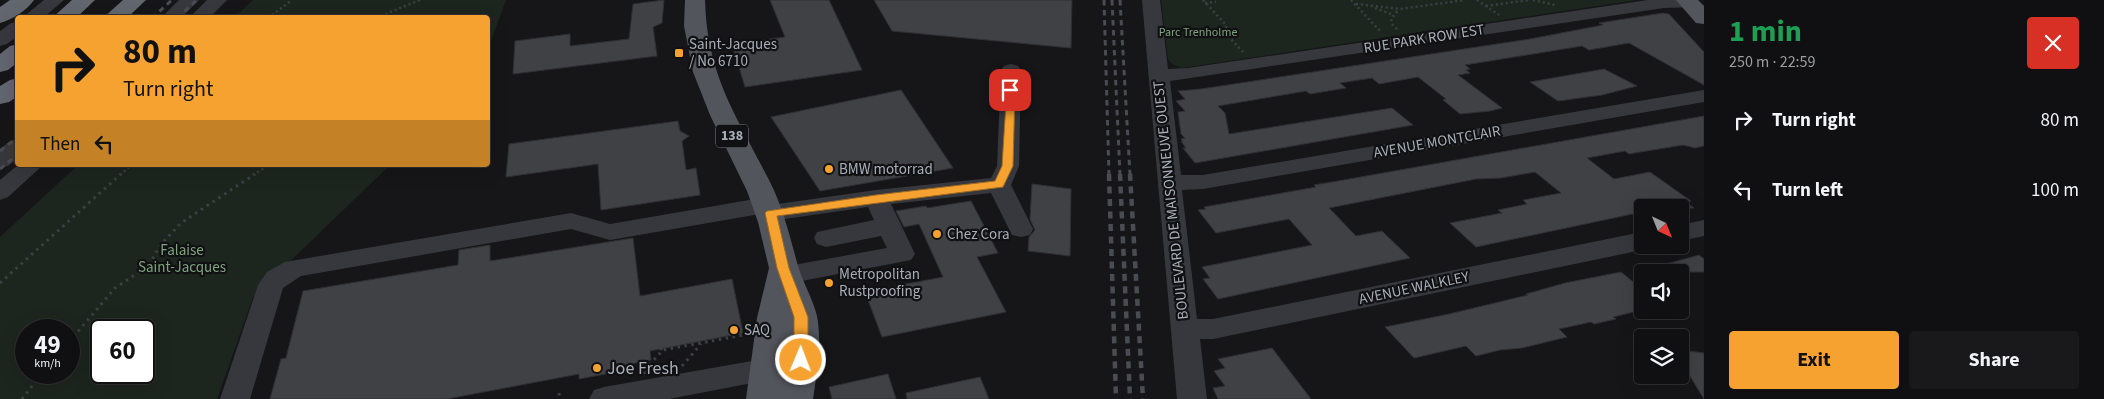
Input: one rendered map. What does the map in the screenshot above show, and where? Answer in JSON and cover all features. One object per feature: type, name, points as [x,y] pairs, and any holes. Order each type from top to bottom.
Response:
[{"type":"highway","points":[[0,16],[24,0]]},
{"type":"highway","points":[[66,15],[85,0]]},
{"type":"highway","points":[[116,15],[136,0]]},
{"type":"highway","points":[[0,65],[15,53]]},
{"type":"highway","points":[[0,98],[15,88]]},
{"type":"main road","name":"138","points":[[695,0],[697,40],[707,83],[719,112],[769,209],[785,272],[773,318],[781,386]]},
{"type":"street","points":[[35,15],[55,0]]},
{"type":"street","points":[[173,15],[190,0]]},
{"type":"street","points":[[201,15],[218,0]]},
{"type":"street","name":"BOULEVARD DE MAISONNEUVE OUEST","points":[[1151,0],[1192,399]]},
{"type":"street","name":"RUE PARK ROW EST","points":[[1159,76],[1188,74],[1664,3],[1693,7]]},
{"type":"street","points":[[0,40],[15,29]]},
{"type":"street","points":[[999,185],[1008,166],[1011,70]]},
{"type":"street","name":"AVENUE MONTCLAIR","points":[[1170,183],[1203,182],[1704,96]]},
{"type":"street","points":[[0,161],[15,148]]},
{"type":"street","points":[[0,192],[30,167]]},
{"type":"street","points":[[235,399],[272,285],[276,279],[294,268],[571,221],[610,232],[769,209],[999,185]]},
{"type":"street","points":[[999,185],[1021,229]]},
{"type":"street","points":[[785,272],[902,254],[876,198]]},
{"type":"street","points":[[826,238],[889,226]]},
{"type":"street","points":[[1689,231],[1704,228]]},
{"type":"street","name":"AVENUE WALKLEY","points":[[1184,330],[1213,329],[1634,243]]},
{"type":"street","points":[[612,398],[726,376],[781,386]]},
{"type":"path","points":[[272,15],[292,0]]},
{"type":"path","points":[[386,15],[420,0]]},
{"type":"path","points":[[1351,0],[1388,37]]},
{"type":"path","points":[[1356,4],[1400,9],[1466,0]]},
{"type":"path","points":[[1477,0],[1500,15]]},
{"type":"path","points":[[1486,6],[1529,0]]},
{"type":"path","points":[[1534,0],[1561,6]]},
{"type":"path","points":[[1204,1],[1216,2]]},
{"type":"path","points":[[1204,1],[1225,24],[1231,41],[1244,53]]},
{"type":"path","points":[[1373,6],[1393,15]]},
{"type":"path","points":[[1398,30],[1391,23],[1393,15],[1400,9]]},
{"type":"path","points":[[0,283],[87,208],[129,167]]},
{"type":"path","points":[[80,329],[115,288],[148,266],[162,243],[181,223],[266,167]]},
{"type":"path","points":[[645,377],[644,365],[650,364],[662,350],[751,334]]},
{"type":"path","points":[[657,343],[657,346],[662,350]]},
{"type":"path","points":[[678,370],[701,343]]},
{"type":"path","points":[[22,399],[34,384]]},
{"type":"path","points":[[559,393],[560,399]]},
{"type":"green space","points":[[253,0],[506,0],[490,44],[490,15],[237,15]]},
{"type":"green space","name":"Parc Trenholme","points":[[1161,0],[1637,0],[1182,68],[1172,64],[1168,59]]},
{"type":"green space","name":"Falaise Saint-Jacques","points":[[76,167],[388,167],[253,297],[217,399],[0,399],[0,237]]},
{"type":"building","points":[[664,0],[662,23],[653,27],[657,56],[513,74],[515,41],[570,34],[570,46],[629,39],[633,4]]},
{"type":"building","points":[[770,0],[829,0],[862,70],[745,87],[732,44],[785,37]]},
{"type":"building","points":[[874,0],[1072,0],[1071,48],[892,31]]},
{"type":"building","points":[[1663,13],[1669,14],[1704,52],[1704,85],[1629,43],[1589,50],[1582,46],[1465,65],[1470,69],[1466,70],[1470,73],[1458,75],[1502,108],[1490,111],[1460,114],[1443,100],[1446,99],[1418,77],[1379,84],[1372,78],[1340,83],[1346,88],[1310,94],[1306,91],[1218,106],[1225,113],[1229,134],[1392,108],[1413,125],[1195,163],[1183,148],[1186,148],[1181,141],[1183,141],[1181,139],[1185,138],[1181,134],[1178,112],[1185,111],[1176,101],[1185,99],[1178,91],[1530,39],[1603,25],[1599,23]]},
{"type":"building","points":[[1604,69],[1637,86],[1602,95],[1558,101],[1530,82]]},
{"type":"building","points":[[901,90],[953,168],[820,191],[771,117]]},
{"type":"building","points":[[1704,116],[1704,146],[1695,148],[1683,145],[1629,154],[1625,151],[1587,158],[1614,179],[1650,172],[1688,199],[1634,199],[1634,214],[1476,247],[1450,223],[1502,213],[1498,210],[1527,204],[1523,200],[1561,193],[1535,172],[1501,178],[1476,179],[1329,208],[1356,236],[1382,231],[1410,258],[1218,299],[1203,279],[1210,278],[1202,267],[1312,245],[1289,219],[1216,233],[1198,210],[1206,209],[1204,207],[1316,187],[1314,185]]},
{"type":"building","points":[[678,121],[680,131],[689,136],[682,141],[686,170],[696,168],[700,195],[601,210],[598,164],[506,177],[509,144]]},
{"type":"building","points":[[1032,184],[1071,189],[1070,256],[1028,251],[1029,237],[1035,230],[1030,219]]},
{"type":"building","points":[[971,201],[998,253],[977,257],[1006,312],[882,337],[865,292],[943,277],[919,224],[904,227],[896,211]]},
{"type":"building","points":[[633,238],[640,296],[732,279],[743,333],[650,351],[651,360],[615,367],[616,372],[579,379],[579,374],[447,399],[270,399],[281,359],[286,358],[303,291],[458,265],[459,250],[490,245],[490,261]]},
{"type":"building","points":[[1699,255],[1704,259],[1704,272],[1689,272],[1689,264],[1666,264]]},
{"type":"building","points":[[1621,272],[1634,283],[1634,312],[1613,317],[1616,319],[1559,329],[1567,337],[1522,348],[1500,350],[1476,356],[1466,346],[1414,358],[1385,327],[1528,295],[1526,294],[1565,283]]},
{"type":"building","points":[[1272,348],[1311,399],[1218,399],[1213,388],[1225,386],[1214,371],[1225,368],[1218,359]]},
{"type":"building","points":[[1689,351],[1704,353],[1704,399],[1689,375]]},
{"type":"building","points":[[888,374],[896,399],[832,399],[829,387]]},
{"type":"building","points":[[980,377],[989,399],[907,399],[906,393]]},
{"type":"railway","points":[[155,15],[172,0]]},
{"type":"railway","points":[[180,15],[197,0]]},
{"type":"railway","points":[[1104,0],[1109,175]]},
{"type":"railway","points":[[1112,0],[1120,175]]},
{"type":"railway","points":[[1120,0],[1130,175]]},
{"type":"railway","points":[[0,151],[15,139]]},
{"type":"railway","points":[[0,169],[15,156]]},
{"type":"railway","points":[[1109,174],[1116,399]]},
{"type":"railway","points":[[1120,174],[1130,399]]},
{"type":"railway","points":[[1130,174],[1143,399]]},
{"type":"place","name":"Saint-Jacques / No 6710","points":[[679,53]]},
{"type":"place","name":"BMW motorrad","points":[[829,169]]},
{"type":"place","name":"Chez Cora","points":[[937,234]]},
{"type":"place","name":"Metropolitan Rustproofing","points":[[829,283]]},
{"type":"place","name":"SAQ","points":[[734,330]]},
{"type":"place","name":"Joe Fresh","points":[[597,368]]},
{"type":"route","points":[[801,360],[801,317],[783,268],[778,238],[771,213],[876,198],[999,185],[1008,166],[1010,90]]}]
